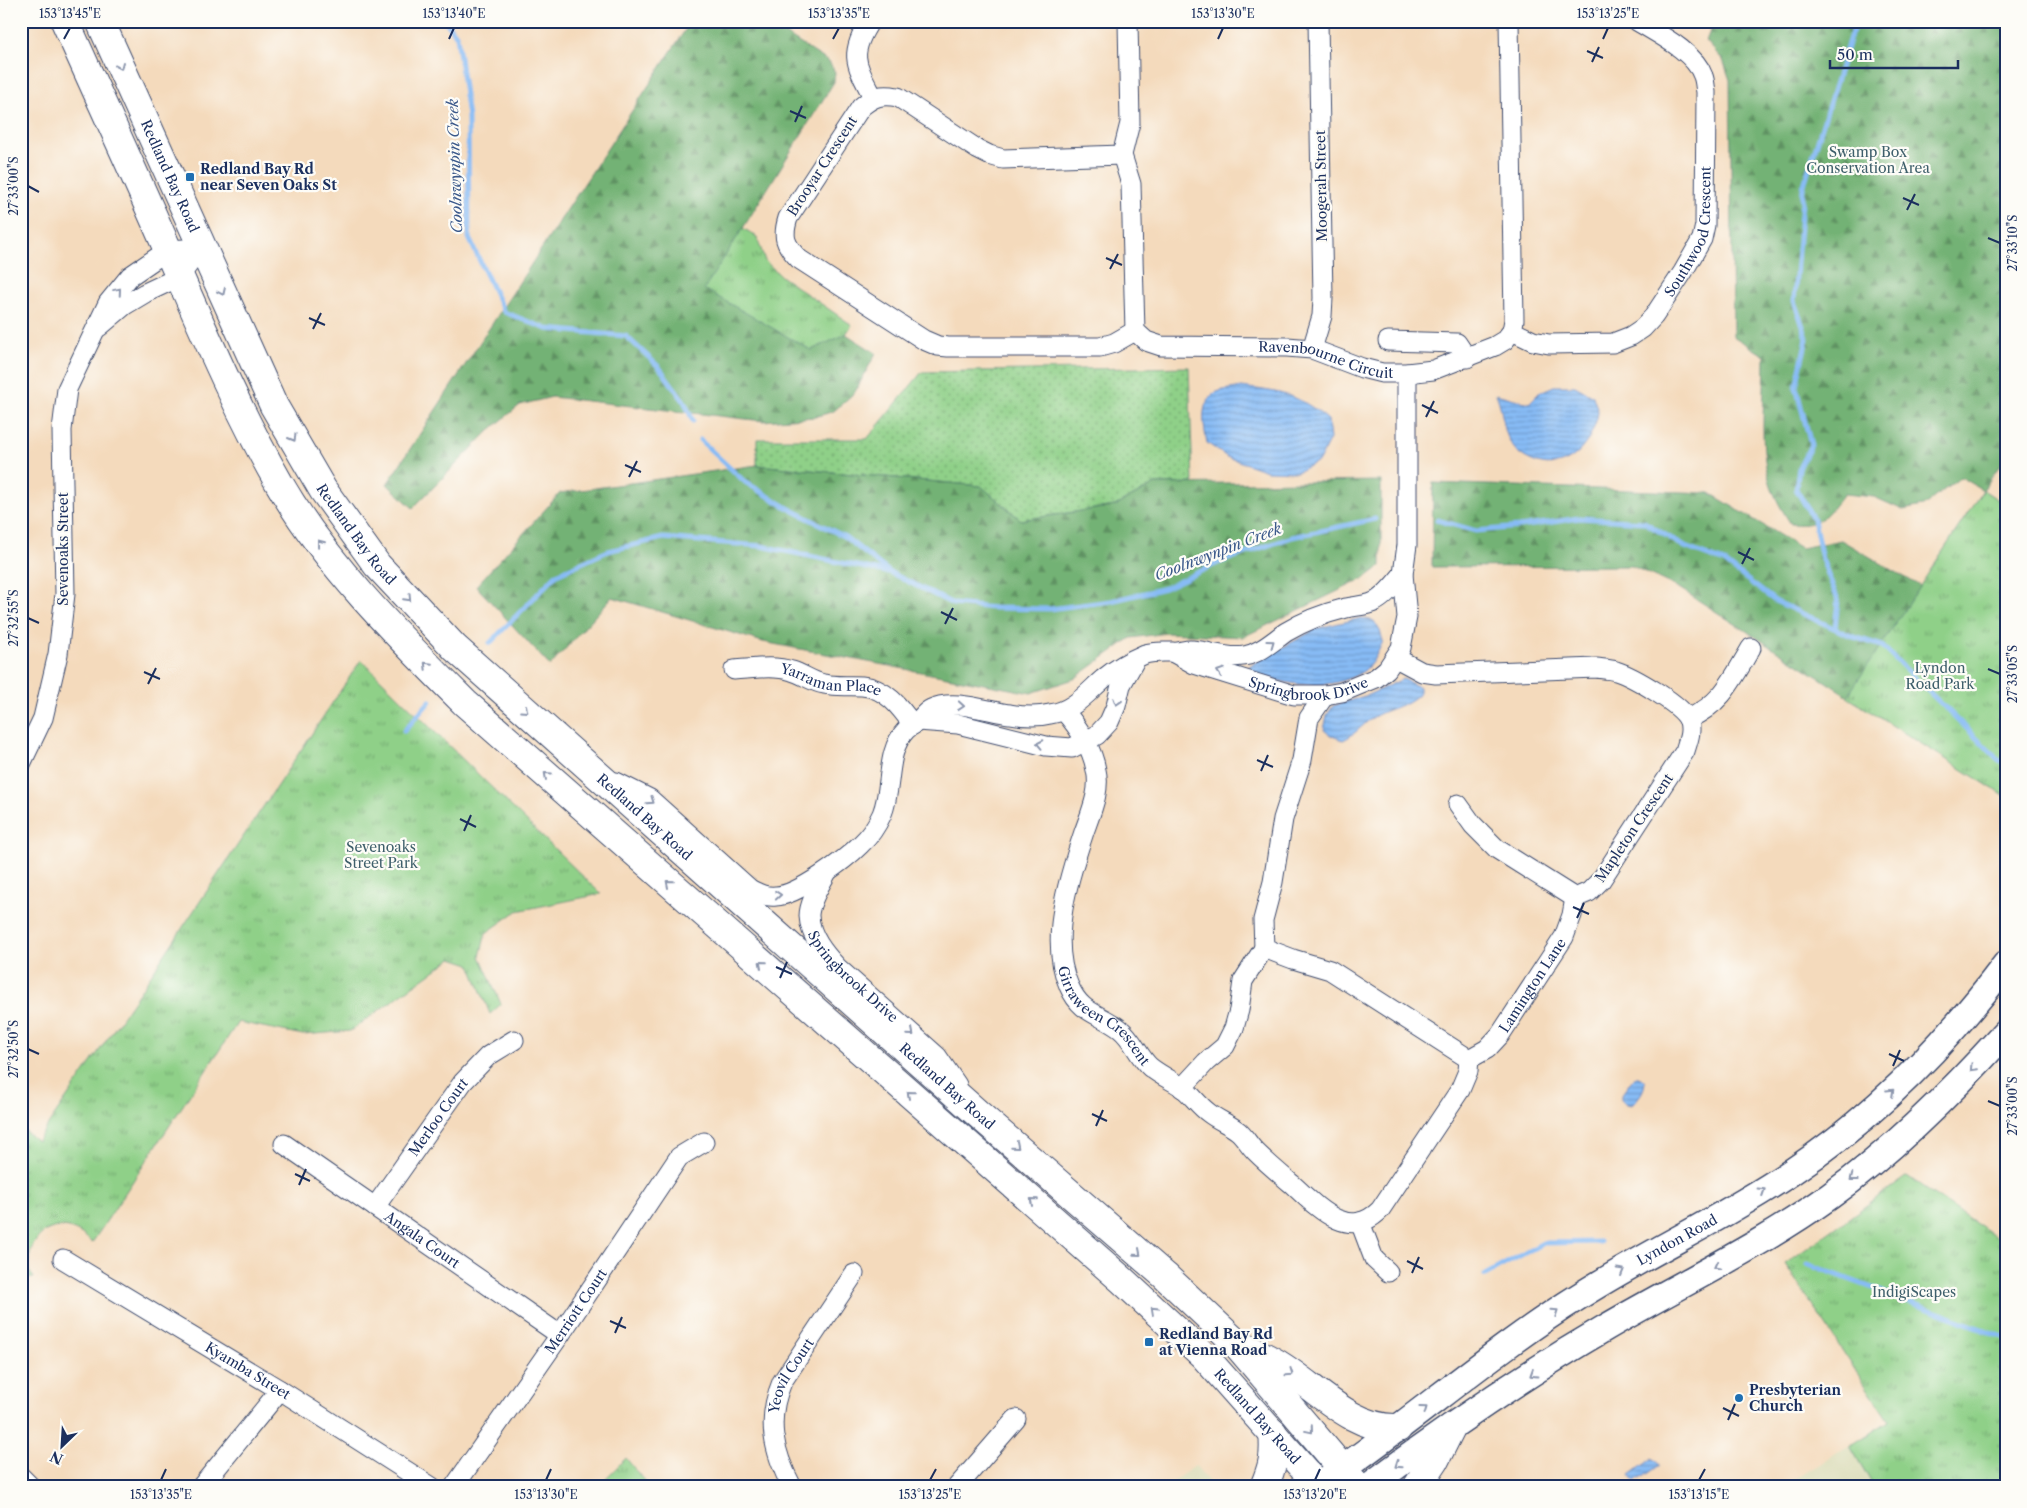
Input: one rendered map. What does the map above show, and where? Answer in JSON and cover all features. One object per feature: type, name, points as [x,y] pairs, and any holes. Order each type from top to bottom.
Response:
[{"type":"main road","name":"Redland Bay Road","points":[[65,21],[179,277],[240,407],[279,484],[310,530],[338,566],[407,645],[473,709],[1122,1280],[1204,1356],[1318,1486]]},
{"type":"main road","name":"Redland Bay Road","points":[[100,21],[274,406],[322,490],[377,564],[455,648],[1164,1276],[1233,1340],[1350,1477]]},
{"type":"main road","name":"Lyndon Road","points":[[1318,1486],[1350,1477],[1398,1428],[1530,1329],[1571,1301],[1734,1208],[1790,1174],[1822,1150],[1861,1119],[1922,1063],[1970,1009],[2006,964]]},
{"type":"main road","points":[[1368,1487],[1451,1428],[1603,1329],[1755,1245],[1830,1196],[1903,1139],[1972,1070],[2006,1032]]},
{"type":"main road","points":[[1233,1340],[1278,1364],[1359,1420],[1385,1428],[1398,1428]]},
{"type":"main road","points":[[1417,1487],[1435,1460],[1451,1428]]},
{"type":"main road","points":[[1264,1487],[1273,1467],[1275,1451],[1273,1433]]},
{"type":"street","points":[[870,21],[861,36],[856,51],[858,68],[873,97],[885,95],[898,97],[977,149],[1003,159],[1122,155]]},
{"type":"street","points":[[1128,21],[1130,123],[1122,155],[1130,184],[1134,331]]},
{"type":"street","name":"Moogerah Street","points":[[1312,349],[1322,316],[1323,298],[1318,21]]},
{"type":"street","points":[[1509,21],[1514,320],[1512,331]]},
{"type":"street","name":"Southwood Crescent","points":[[1512,331],[1533,340],[1549,344],[1613,343],[1631,336],[1643,328],[1654,316],[1702,239],[1705,215],[1706,92],[1703,76],[1695,62],[1673,43],[1637,21]]},
{"type":"street","name":"Brooyar Crescent","points":[[873,97],[861,107],[788,218],[783,232],[788,248],[799,259],[924,340],[938,346],[1100,347],[1114,343],[1134,331]]},
{"type":"street","points":[[168,250],[201,248]]},
{"type":"street","name":"Sevenoaks Street","points":[[92,332],[125,305],[179,277],[201,248]]},
{"type":"street","name":"Sevenoaks Street","points":[[21,764],[43,718],[58,654],[65,594],[62,430],[67,389],[92,332],[108,303],[130,276],[168,250]]},
{"type":"street","name":"Ravenbourne Circuit","points":[[1134,331],[1146,341],[1161,346],[1287,347],[1312,349],[1362,368],[1382,373],[1433,370],[1467,358],[1506,340],[1512,331]]},
{"type":"street","points":[[1388,341],[1457,343],[1467,358]]},
{"type":"street","name":"Springbrook Drive","points":[[1174,653],[1194,664],[1294,695],[1325,695],[1342,692],[1376,678],[1396,658],[1404,638],[1407,616],[1403,574],[1407,545],[1407,373]]},
{"type":"street","name":"Springbrook Drive","points":[[592,770],[650,799],[750,888],[763,896],[787,895],[827,872],[861,845],[873,831],[882,815],[888,796],[890,770],[895,752],[905,731],[929,710],[942,705],[982,708],[1027,716],[1050,715],[1064,711],[1081,700],[1105,678],[1136,658],[1152,652],[1174,653],[1191,650],[1244,656],[1264,648],[1287,632],[1320,616],[1374,602],[1389,590],[1403,574]]},
{"type":"street","points":[[1374,602],[1388,605],[1407,616]]},
{"type":"street","points":[[1396,658],[1422,672],[1436,674],[1596,668],[1616,671],[1636,680],[1679,708],[1688,719],[1704,712],[1720,698],[1750,648]]},
{"type":"street","points":[[915,723],[949,723],[1046,746],[1072,748],[1098,735],[1109,722],[1122,685],[1136,658]]},
{"type":"street","name":"Yarraman Place","points":[[734,670],[770,668],[791,670],[821,684],[864,686],[878,690],[894,702],[915,723]]},
{"type":"street","points":[[1294,695],[1309,718]]},
{"type":"street","points":[[1182,1088],[1225,1046],[1240,1010],[1243,981],[1264,948],[1263,920],[1273,882],[1283,819],[1302,760],[1309,718],[1325,695]]},
{"type":"street","name":"Girraween Crescent","points":[[1064,711],[1087,742],[1097,770],[1098,783],[1093,806],[1068,880],[1062,920],[1061,951],[1063,967],[1069,986],[1076,999],[1086,1010],[1120,1029],[1133,1041],[1148,1065],[1182,1088],[1210,1114],[1238,1131],[1253,1150],[1317,1207],[1330,1217],[1344,1222],[1360,1222]]},
{"type":"street","name":"Mapleton Crescent","points":[[1575,898],[1589,892],[1601,880],[1685,751],[1691,734],[1688,719]]},
{"type":"street","points":[[1458,804],[1473,825],[1497,849],[1575,898]]},
{"type":"street","name":"Springbrook Drive","points":[[827,872],[811,905],[809,915],[814,937],[836,967],[937,1056],[977,1112]]},
{"type":"street","name":"Lamington Lane","points":[[1469,1059],[1487,1049],[1500,1035],[1564,936],[1572,915],[1575,898]]},
{"type":"street","points":[[1264,948],[1330,970],[1469,1059],[1468,1071],[1460,1090],[1380,1210],[1373,1218],[1360,1222],[1374,1259],[1388,1272]]},
{"type":"street","name":"Merloo Court","points":[[375,1207],[463,1082],[488,1056],[514,1040]]},
{"type":"street","name":"Merriott Court","points":[[454,1487],[560,1335],[679,1157],[704,1142]]},
{"type":"street","name":"Angala Court","points":[[284,1144],[560,1335]]},
{"type":"street","name":"Kyamba Street","points":[[63,1260],[280,1390],[432,1487]]},
{"type":"street","name":"Yeovil Court","points":[[792,1487],[778,1457],[772,1419],[779,1389],[854,1274]]},
{"type":"street","points":[[202,1487],[280,1390]]},
{"type":"street","points":[[957,1487],[1016,1419]]},
{"type":"street","points":[[21,1478],[31,1487]]},
{"type":"shaded area","points":[[1850,1446],[1874,1487],[1782,1487]]},
{"type":"shaded area","points":[[1195,1465],[1213,1487],[1166,1487]]},
{"type":"green space","points":[[691,21],[765,21],[829,62],[835,72],[834,82],[705,289],[811,350],[846,334],[876,353],[855,392],[834,411],[815,417],[763,421],[552,397],[520,405],[490,430],[413,508],[387,484]]},
{"type":"green space","name":"Swamp Box Conservation Area","points":[[1714,21],[2006,21],[2006,456],[1983,490],[1961,477],[1923,506],[1903,510],[1874,497],[1844,494],[1827,514],[1810,524],[1791,524],[1777,501],[1765,463],[1763,433],[1765,356],[1733,336],[1730,80],[1723,60],[1706,41]]},
{"type":"green space","points":[[743,228],[757,237],[765,261],[782,277],[852,325],[846,334],[811,350],[704,289]]},
{"type":"green space","points":[[1189,367],[1193,483],[1155,484],[1115,506],[1021,520],[980,486],[757,465],[757,439],[867,439],[922,372]]},
{"type":"green space","points":[[757,465],[981,486],[1021,520],[1115,506],[1155,484],[1381,481],[1381,566],[1365,578],[1243,637],[1167,633],[1131,638],[1074,679],[1031,693],[763,642],[612,597],[550,666],[476,586],[560,493]]},
{"type":"green space","points":[[1433,483],[1710,493],[1801,548],[1841,540],[1920,586],[1932,586],[2006,797],[1679,588],[1632,566],[1432,567]]},
{"type":"green space","points":[[1983,490],[2006,505],[1929,573]]},
{"type":"green space","name":"Lyndon Road Park","points":[[1983,490],[2006,505],[2006,797],[1847,697]]},
{"type":"green space","name":"Sevenoaks Street Park","points":[[361,660],[601,894],[517,911],[486,933],[480,956],[501,1004],[490,1014],[470,964],[452,958],[350,1031],[303,1035],[238,1022],[92,1243],[70,1228],[59,1227],[49,1230],[40,1236],[30,1256],[29,1271],[34,1278],[21,1279],[21,1128],[37,1141],[141,990]]},
{"type":"green space","name":"IndigiScapes","points":[[1907,1176],[2006,1244],[2006,1487],[1874,1487],[1850,1446],[1889,1421],[1785,1264]]},
{"type":"green space","points":[[626,1458],[649,1487],[597,1487]]},
{"type":"water","points":[[1554,386],[1575,386],[1593,396],[1598,414],[1590,436],[1577,454],[1560,463],[1540,464],[1520,454],[1514,448],[1506,434],[1496,394],[1529,403],[1540,392]]},
{"type":"water","points":[[1241,387],[1288,395],[1307,404],[1328,420],[1330,439],[1319,461],[1297,472],[1267,471],[1227,457],[1207,443],[1204,415],[1207,402],[1217,392]]},
{"type":"water","points":[[1362,618],[1374,621],[1383,641],[1369,666],[1352,677],[1319,685],[1297,684],[1265,677],[1255,672],[1249,666],[1318,628]]},
{"type":"water","points":[[1403,679],[1419,687],[1419,694],[1402,705],[1372,718],[1355,733],[1343,740],[1332,736],[1324,730],[1327,715],[1333,706],[1368,695]]},
{"type":"water","points":[[1635,1076],[1645,1082],[1642,1092],[1632,1105],[1627,1104],[1621,1099],[1621,1095]]},
{"type":"water","points":[[1653,1458],[1659,1465],[1635,1482],[1630,1475]]},
{"type":"waterway","name":"Coolnwynpin Creek","points":[[445,21],[457,36],[468,117],[469,238],[504,312],[547,329],[626,336],[659,367],[684,401],[693,421]]},
{"type":"waterway","name":"Coolnwynpin Creek","points":[[1835,628],[1838,600],[1822,559],[1814,520],[1796,489],[1799,468],[1811,445],[1796,387],[1807,338],[1794,301],[1803,188],[1850,37],[1857,21]]},
{"type":"waterway","name":"Coolnwynpin Creek","points":[[700,440],[745,482],[788,508],[845,537],[889,572],[953,604],[994,608],[1050,609],[1111,601],[1165,588],[1218,563],[1292,537],[1375,519]]},
{"type":"waterway","name":"Coolnwynpin Creek","points":[[1437,520],[1476,531],[1520,527],[1579,518],[1644,522],[1685,547],[1724,562],[1775,601],[1851,636],[1882,646],[1999,760],[2006,763]]},
{"type":"waterway","points":[[490,643],[557,574],[608,551],[663,538],[761,546],[886,572]]},
{"type":"waterway","points":[[404,731],[430,701]]},
{"type":"waterway","points":[[1485,1275],[1543,1243],[1600,1242]]},
{"type":"waterway","points":[[1808,1264],[2006,1338]]},
{"type":"place","name":"Redland Bay Rd near Seven Oaks St","points":[[190,177]]},
{"type":"place","name":"Redland Bay Rd at Vienna Road","points":[[1149,1342]]},
{"type":"place","name":"Presbyterian Church","points":[[1739,1398]]}]
